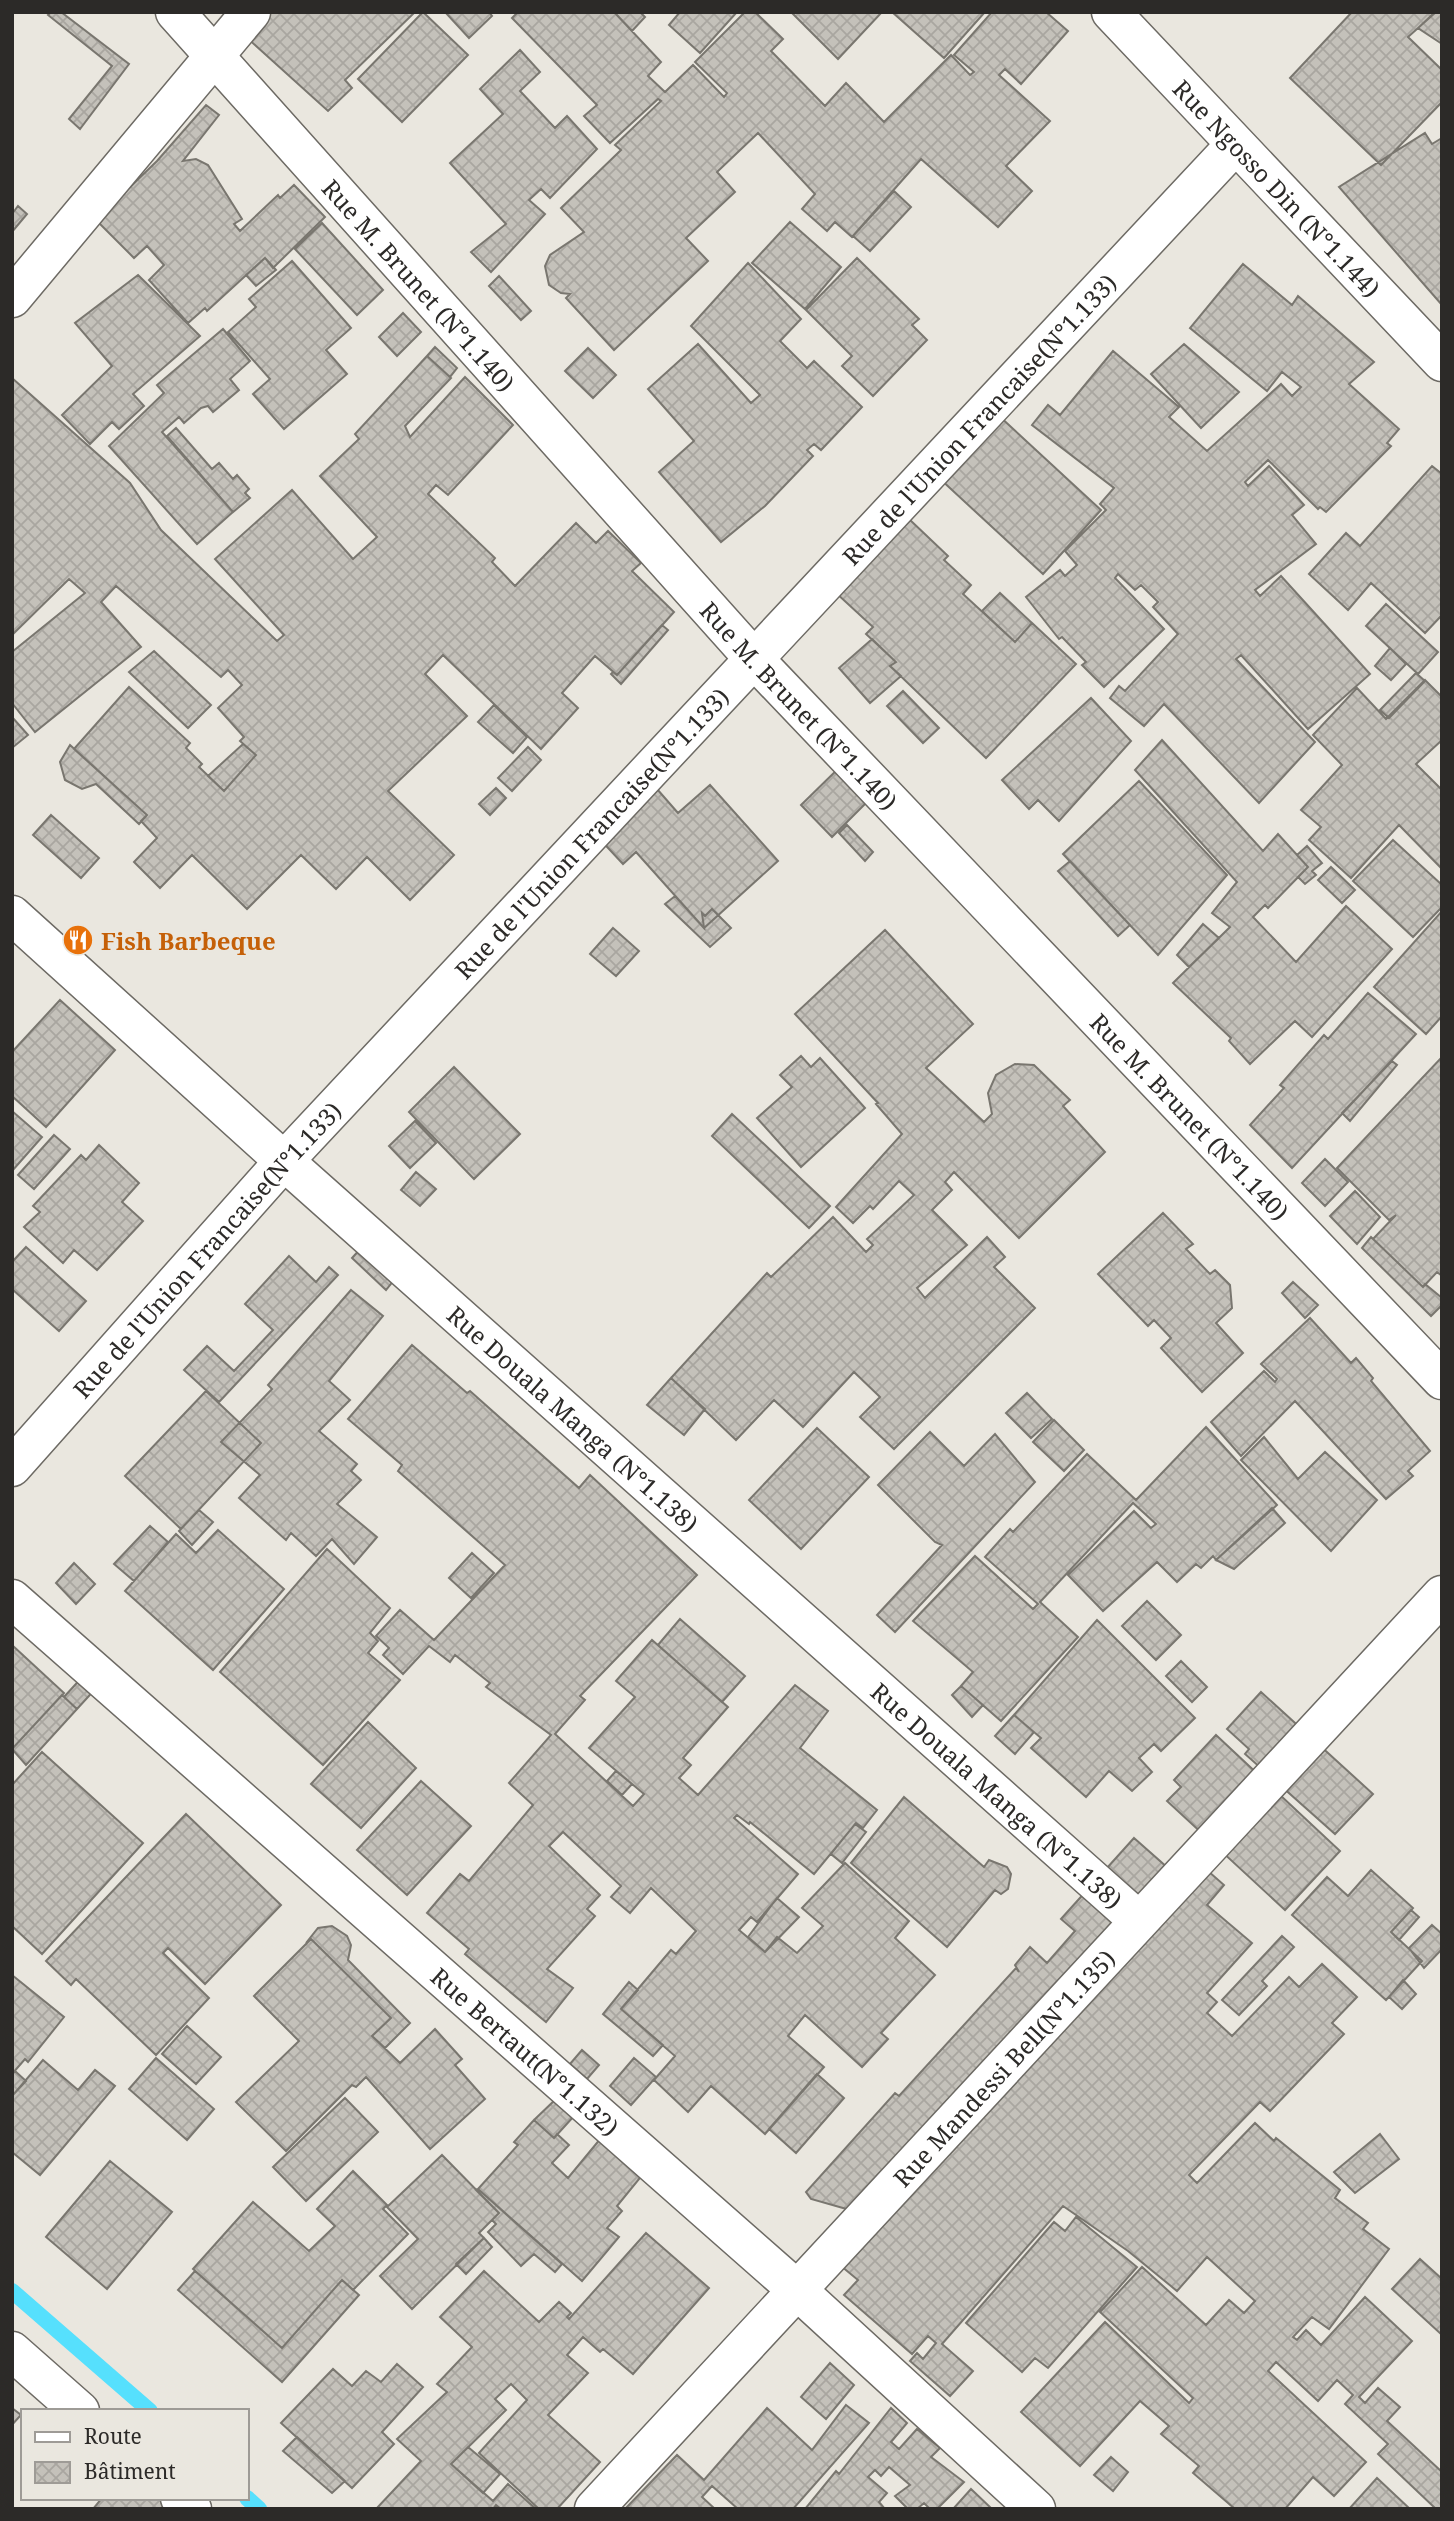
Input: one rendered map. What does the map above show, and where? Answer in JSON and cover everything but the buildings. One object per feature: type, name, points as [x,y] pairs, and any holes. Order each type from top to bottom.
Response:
[{"type":"street","name":"Rue M. Brunet (N°1.140)","points":[[175,12],[216,54],[755,660],[1442,1380]]},
{"type":"street","points":[[12,299],[251,12]]},
{"type":"street","name":"Rue Ngosso Din (N°1.144)","points":[[1111,12],[1442,362]]},
{"type":"street","name":"Rue de l'Union Francaise(N°1.133)","points":[[12,1467],[284,1161],[1235,145]]},
{"type":"street","name":"Rue Douala Manga (N°1.138)","points":[[12,915],[284,1161],[1138,1920]]},
{"type":"street","name":"Rue Mandessi Bell(N°1.135)","points":[[594,2509],[1442,1595]]},
{"type":"street","name":"Rue Bertaut(N°1.132)","points":[[12,1600],[796,2289],[1034,2508]]},
{"type":"street","points":[[12,2351],[78,2409]]},
{"type":"waterway","points":[[12,2291],[148,2409]]},
{"type":"waterway","points":[[248,2499],[259,2509]]},
{"type":"place","name":"Fish Barbeque","points":[[78,940]]}]
